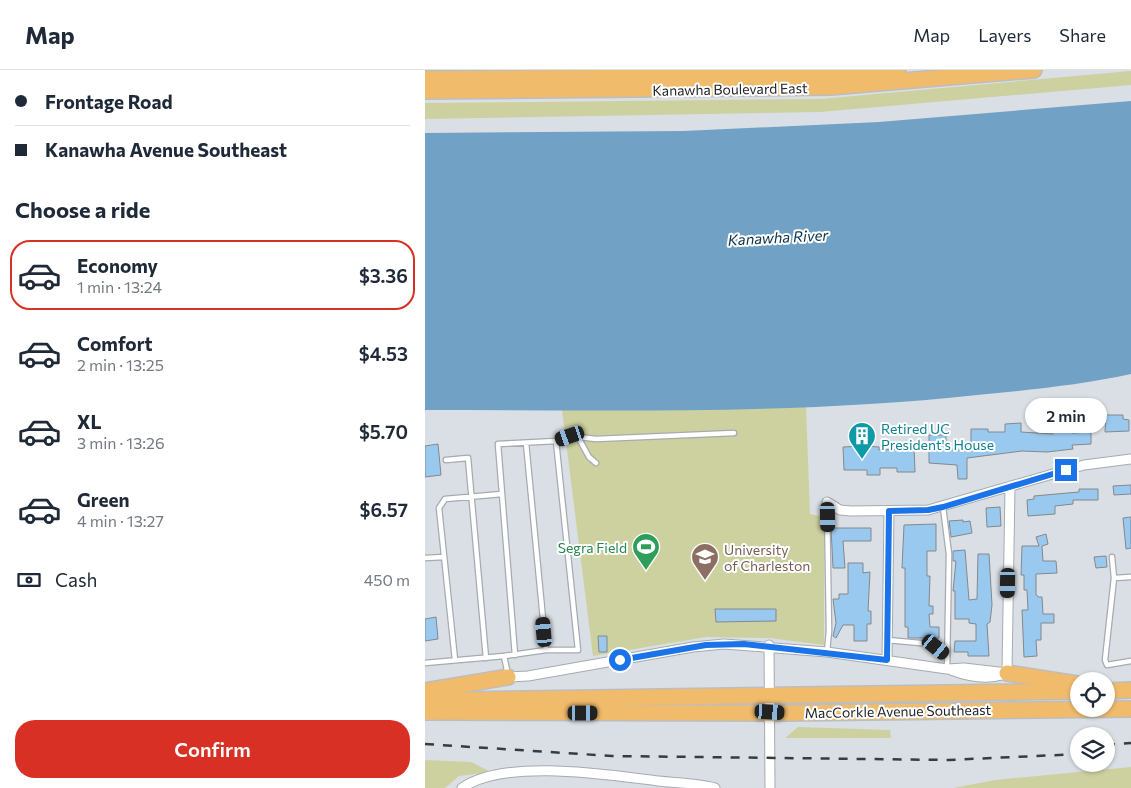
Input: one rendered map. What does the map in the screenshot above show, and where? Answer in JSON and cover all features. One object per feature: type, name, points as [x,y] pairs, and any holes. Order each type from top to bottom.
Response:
[{"type":"main road","name":"Kanawha Boulevard East","points":[[425,91],[439,79],[784,78],[898,70]]},
{"type":"main road","name":"Kanawha Boulevard East","points":[[784,78],[831,87],[1035,70]]},
{"type":"main road","points":[[1007,673],[1070,683]]},
{"type":"main road","points":[[425,691],[508,677]]},
{"type":"main road","name":"MacCorkle Avenue Southeast","points":[[425,697],[455,700],[1070,691]]},
{"type":"main road","name":"MacCorkle Avenue Southeast","points":[[425,712],[1131,709]]},
{"type":"street","points":[[827,502],[840,510],[851,511],[928,510],[1084,465],[1131,459]]},
{"type":"street","points":[[508,677],[528,676],[706,645],[769,645],[947,668],[1007,673],[1010,486]]},
{"type":"street","points":[[887,660],[889,511]]},
{"type":"street","points":[[769,645],[770,788]]},
{"type":"street","points":[[462,788],[477,781],[511,774],[567,770],[715,788]]},
{"type":"lane","points":[[515,655],[498,444],[556,441],[570,436],[596,439],[734,433]]},
{"type":"lane","points":[[578,437],[589,457],[596,463]]},
{"type":"lane","points":[[425,663],[515,655],[546,650],[578,650],[556,441]]},
{"type":"lane","points":[[526,442],[546,650]]},
{"type":"lane","points":[[446,460],[467,458],[486,658]]},
{"type":"lane","points":[[455,660],[439,508],[445,499],[502,494]]},
{"type":"lane","points":[[827,502],[829,622],[827,652]]},
{"type":"lane","points":[[943,507],[949,554],[947,668]]},
{"type":"lane","points":[[425,558],[444,557]]},
{"type":"lane","points":[[1112,557],[1114,578],[1105,660],[1107,665],[1131,661]]},
{"type":"lane","points":[[1114,578],[1131,577]]},
{"type":"lane","points":[[887,640],[931,644],[947,655]]},
{"type":"lane","points":[[504,656],[508,677]]},
{"type":"green space","points":[[1131,71],[1131,85],[820,112],[425,119],[425,103],[820,99]]},
{"type":"green space","name":"University of Charleston","points":[[806,407],[810,514],[824,517],[824,645],[769,638],[706,637],[593,656],[562,410]]},
{"type":"green space","points":[[798,727],[890,730],[891,738],[785,738]]},
{"type":"green space","points":[[425,760],[471,762],[491,772],[459,776],[445,788],[425,788]]},
{"type":"green space","points":[[1131,767],[1131,788],[953,788],[995,780],[1079,772],[1115,772],[1115,769]]},
{"type":"water","name":"Kanawha River","points":[[1131,101],[1131,374],[1035,389],[839,406],[632,411],[425,410],[425,133],[684,131],[879,122]]},
{"type":"building","points":[[1106,415],[1123,415],[1123,419],[1129,420],[1129,431],[1105,432]]},
{"type":"building","points":[[1021,423],[1021,432],[1053,434],[1052,426],[1072,426],[1072,433],[1091,432],[1091,444],[1072,445],[1073,449],[1047,452],[1022,451],[967,458],[967,479],[958,479],[957,465],[929,463],[929,435],[946,435],[946,450],[971,450],[971,429],[1005,432],[1005,424]]},
{"type":"building","points":[[438,444],[441,475],[425,477],[425,446]]},
{"type":"building","points":[[914,446],[915,472],[897,472],[897,468],[880,468],[880,475],[867,475],[867,470],[844,470],[843,447],[879,447],[879,450],[906,449],[906,447]]},
{"type":"building","points":[[1131,485],[1131,494],[1114,495],[1113,486]]},
{"type":"building","points":[[1079,489],[1098,489],[1098,500],[1073,500],[1073,504],[1055,506],[1055,514],[1028,516],[1027,500],[1034,499],[1034,496],[1079,492]]},
{"type":"building","points":[[1000,507],[1001,526],[987,527],[986,508]]},
{"type":"building","points":[[1131,517],[1131,548],[1126,549],[1123,518]]},
{"type":"building","points":[[963,520],[963,522],[970,521],[972,533],[951,537],[949,521]]},
{"type":"building","points":[[936,524],[936,551],[927,551],[927,576],[930,576],[929,606],[933,606],[933,614],[929,614],[930,627],[939,627],[939,638],[908,638],[908,627],[905,627],[905,568],[902,568],[904,525]]},
{"type":"building","points":[[831,528],[871,528],[871,541],[843,541],[845,568],[833,568]]},
{"type":"building","points":[[1046,534],[1048,544],[1042,546],[1043,561],[1056,561],[1057,573],[1036,574],[1036,594],[1038,597],[1042,597],[1043,614],[1054,614],[1054,623],[1041,623],[1041,640],[1036,640],[1037,656],[1024,657],[1022,610],[1028,610],[1027,590],[1024,590],[1024,575],[1021,575],[1022,546],[1039,546],[1036,537]]},
{"type":"building","points":[[965,550],[969,600],[977,599],[978,554],[989,554],[992,605],[990,622],[987,624],[989,656],[968,656],[968,652],[954,652],[955,641],[976,641],[976,624],[969,623],[969,619],[955,619],[955,591],[953,591],[956,561],[953,561],[953,551]]},
{"type":"building","points":[[1106,556],[1107,567],[1096,568],[1094,557]]},
{"type":"building","points":[[848,563],[863,563],[863,573],[870,572],[868,611],[871,611],[871,624],[867,624],[867,641],[854,641],[854,625],[843,625],[836,638],[833,636],[836,623],[833,599],[839,599],[839,594],[848,594]]},
{"type":"building","points":[[715,609],[776,609],[776,621],[716,622]]},
{"type":"building","points":[[436,617],[438,639],[425,641],[425,619]]},
{"type":"building","points":[[598,636],[607,636],[607,652],[599,652]]},
{"type":"railway","points":[[1115,744],[1131,743]]},
{"type":"railway","points":[[425,744],[612,756],[949,760],[1070,754]]},
{"type":"place","name":"Retired UC President's House","points":[[862,460]]},
{"type":"place","name":"Segra Field","points":[[646,571]]},
{"type":"place","name":"University of Charleston","points":[[705,581]]},
{"type":"route","points":[[620,660],[693,647],[724,644],[769,645],[887,660],[889,511],[928,510],[943,507],[1066,470]]}]
